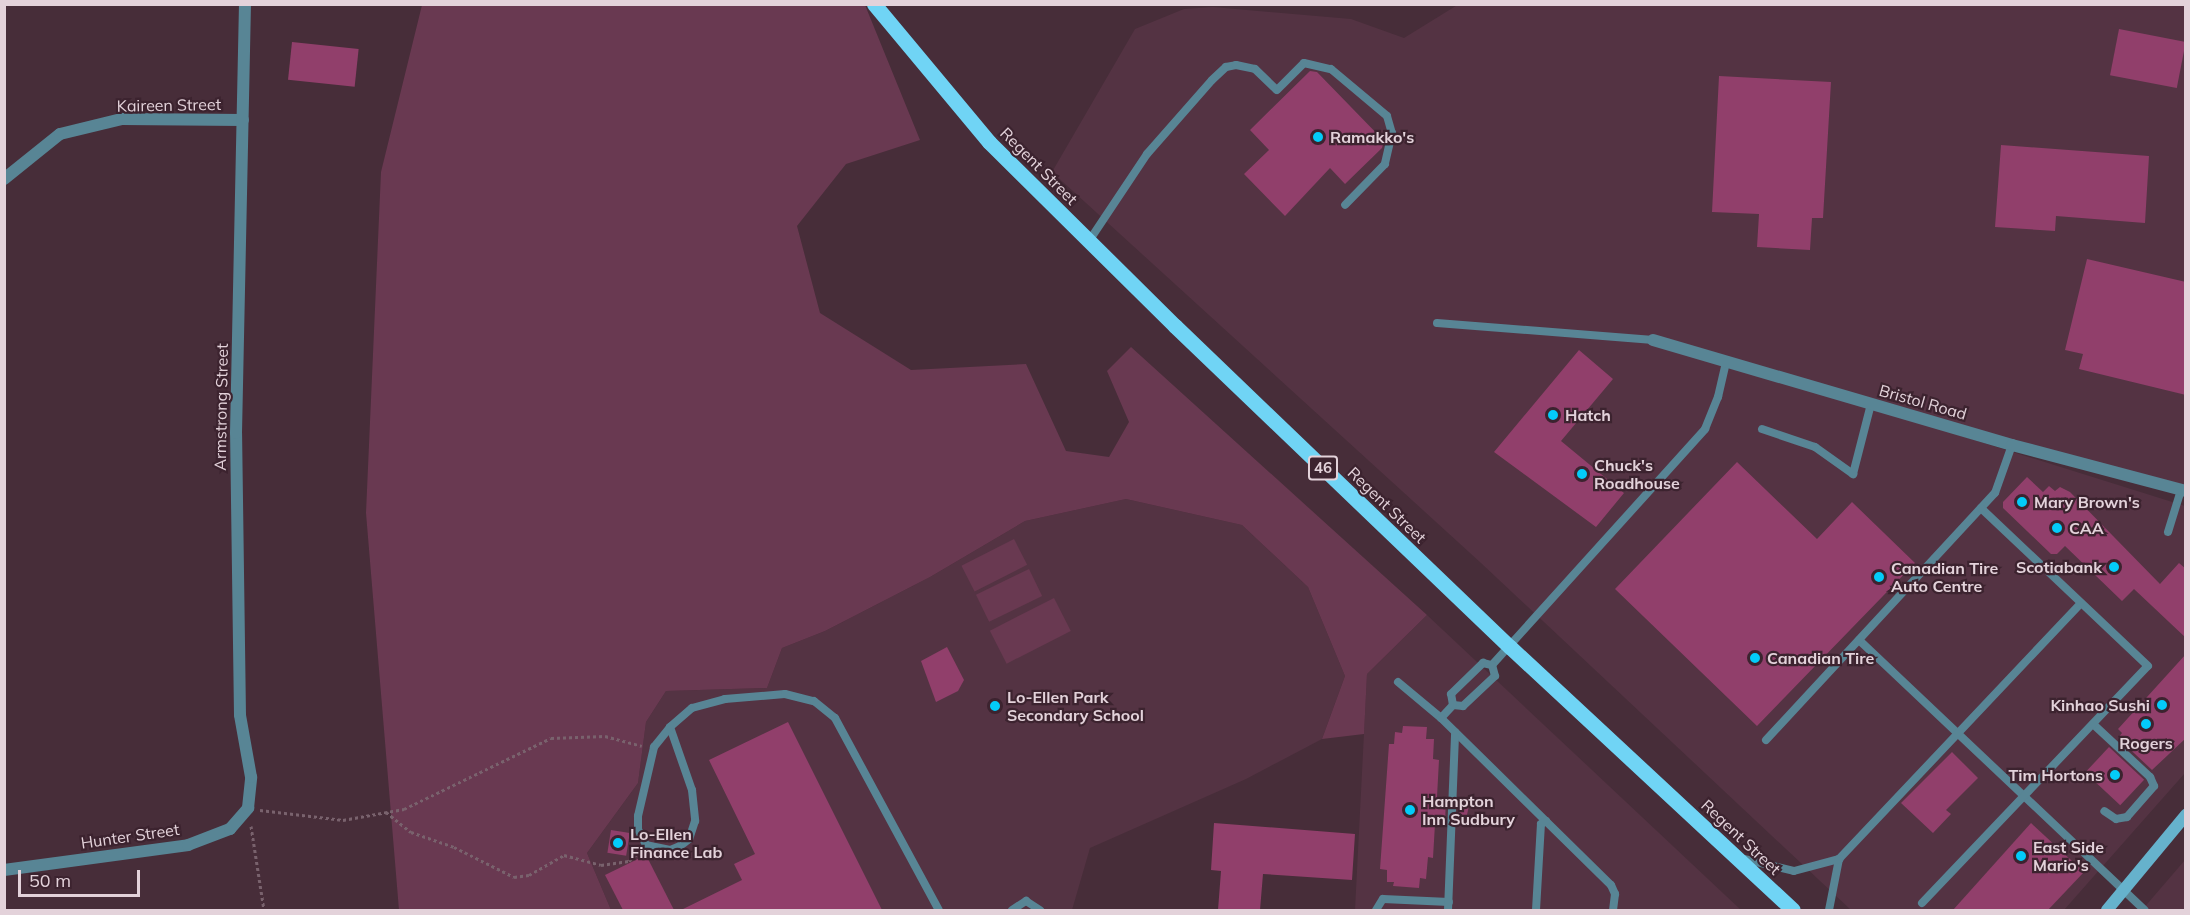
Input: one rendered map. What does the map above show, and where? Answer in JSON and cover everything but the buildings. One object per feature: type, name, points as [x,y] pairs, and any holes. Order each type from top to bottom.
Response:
[{"type":"main road","name":"Regent Street","points":[[874,4],[989,142],[1089,241],[1510,647],[1793,910]]},
{"type":"street","name":"Armstrong Street","points":[[245,4],[236,433],[240,715],[250,777],[248,808]]},
{"type":"street","name":"Kaireen Street","points":[[4,179],[60,134],[122,119],[243,120]]},
{"type":"street","name":"Bristol Road","points":[[1653,340],[2012,445],[2183,491]]},
{"type":"street","name":"Hunter Street","points":[[4,870],[188,845],[230,829],[248,808]]},
{"type":"street","points":[[2107,910],[2186,815]]},
{"type":"lane","points":[[1089,241],[1147,154],[1212,80],[1226,67],[1236,65],[1255,69],[1277,90],[1304,63],[1330,69],[1387,116],[1392,133],[1385,164],[1345,205]]},
{"type":"lane","points":[[1437,323],[1653,340]]},
{"type":"lane","points":[[1492,665],[1705,429],[1718,397],[1726,362]]},
{"type":"lane","points":[[1762,429],[1815,447],[1853,474],[1871,404]]},
{"type":"lane","points":[[1766,740],[1995,493],[2012,445]]},
{"type":"lane","points":[[2168,532],[2183,491]]},
{"type":"lane","points":[[1922,903],[2148,666],[2080,604],[1982,508]]},
{"type":"lane","points":[[1735,856],[1768,868],[1794,871],[1839,859],[2080,604]]},
{"type":"lane","points":[[1859,640],[2023,798],[2145,910]]},
{"type":"lane","points":[[1453,705],[1451,694],[1483,663],[1492,665]]},
{"type":"lane","points":[[1453,705],[1463,706],[1495,676],[1492,665]]},
{"type":"lane","points":[[1398,682],[1441,718],[1611,885],[1615,894],[1612,910]]},
{"type":"lane","points":[[670,727],[693,790],[695,821],[689,839],[680,846],[670,850],[646,845],[638,829],[638,816],[654,747],[670,727],[692,708],[725,699],[785,694],[814,701],[835,718],[939,910]]},
{"type":"lane","points":[[1441,718],[1453,705]]},
{"type":"lane","points":[[2093,724],[2150,777],[2154,786],[2127,817],[2116,819],[2104,811]]},
{"type":"lane","points":[[1376,910],[1383,899],[1448,906],[1455,732]]},
{"type":"lane","points":[[1536,910],[1542,824],[1546,821]]},
{"type":"lane","points":[[1829,910],[1839,859]]},
{"type":"lane","points":[[1012,910],[1026,901],[1040,910]]},
{"type":"path","points":[[264,910],[248,808],[343,820],[404,808],[551,738],[605,736],[632,746],[654,747]]},
{"type":"path","points":[[386,812],[411,832],[454,847],[514,877],[530,875],[564,855],[602,865],[629,861],[646,845]]},
{"type":"shaded area","points":[[1459,4],[2185,5],[2185,491],[1709,357],[2185,506],[2185,773],[2064,910],[1851,910],[1481,563],[1052,172],[1135,29],[1184,9],[1213,7],[1351,19],[1404,38]]},
{"type":"shaded area","points":[[422,5],[865,5],[920,140],[846,164],[797,226],[820,313],[911,370],[1026,364],[1066,451],[1109,457],[1129,422],[1107,371],[1131,347],[1427,615],[1367,674],[1364,734],[1322,739],[1345,676],[1308,587],[1242,525],[1126,499],[1025,521],[930,577],[825,631],[782,648],[767,688],[666,691],[646,722],[638,783],[587,853],[611,910],[399,910],[366,513],[381,172]]},
{"type":"shaded area","name":"Lo-Ellen Park Secondary School","points":[[1126,499],[1242,525],[1308,587],[1345,676],[1322,739],[1246,779],[1090,848],[1072,910],[611,910],[587,853],[638,783],[646,722],[666,691],[767,688],[782,648],[825,631],[930,577],[1025,521]]},
{"type":"shaded area","points":[[1014,539],[1027,565],[975,592],[961,566]]},
{"type":"shaded area","points":[[1029,569],[1042,596],[989,622],[976,595]]},
{"type":"shaded area","points":[[1054,598],[1071,631],[1007,664],[990,631]]},
{"type":"shaded area","points":[[1427,615],[1741,910],[1355,910],[1367,674]]},
{"type":"shaded area","points":[[2185,860],[2185,910],[2142,910]]},
{"type":"place","name":"Ramakko's","points":[[1318,137]]},
{"type":"place","name":"Hatch","points":[[1553,415]]},
{"type":"place","name":"Chuck's Roadhouse","points":[[1582,474]]},
{"type":"place","name":"Mary Brown's","points":[[2022,502]]},
{"type":"place","name":"CAA","points":[[2057,528]]},
{"type":"place","name":"Scotiabank","points":[[2114,567]]},
{"type":"place","name":"Canadian Tire Auto Centre","points":[[1879,577]]},
{"type":"place","name":"Canadian Tire","points":[[1755,658]]},
{"type":"place","name":"Kinhao Sushi","points":[[2162,705]]},
{"type":"place","name":"Lo-Ellen Park Secondary School","points":[[995,706]]},
{"type":"place","name":"Rogers","points":[[2146,724]]},
{"type":"place","name":"Tim Hortons","points":[[2115,775]]},
{"type":"place","name":"Hampton Inn Sudbury","points":[[1410,810]]},
{"type":"place","name":"Lo-Ellen Finance Lab","points":[[618,843]]},
{"type":"place","name":"East Side Mario's","points":[[2021,856]]}]
